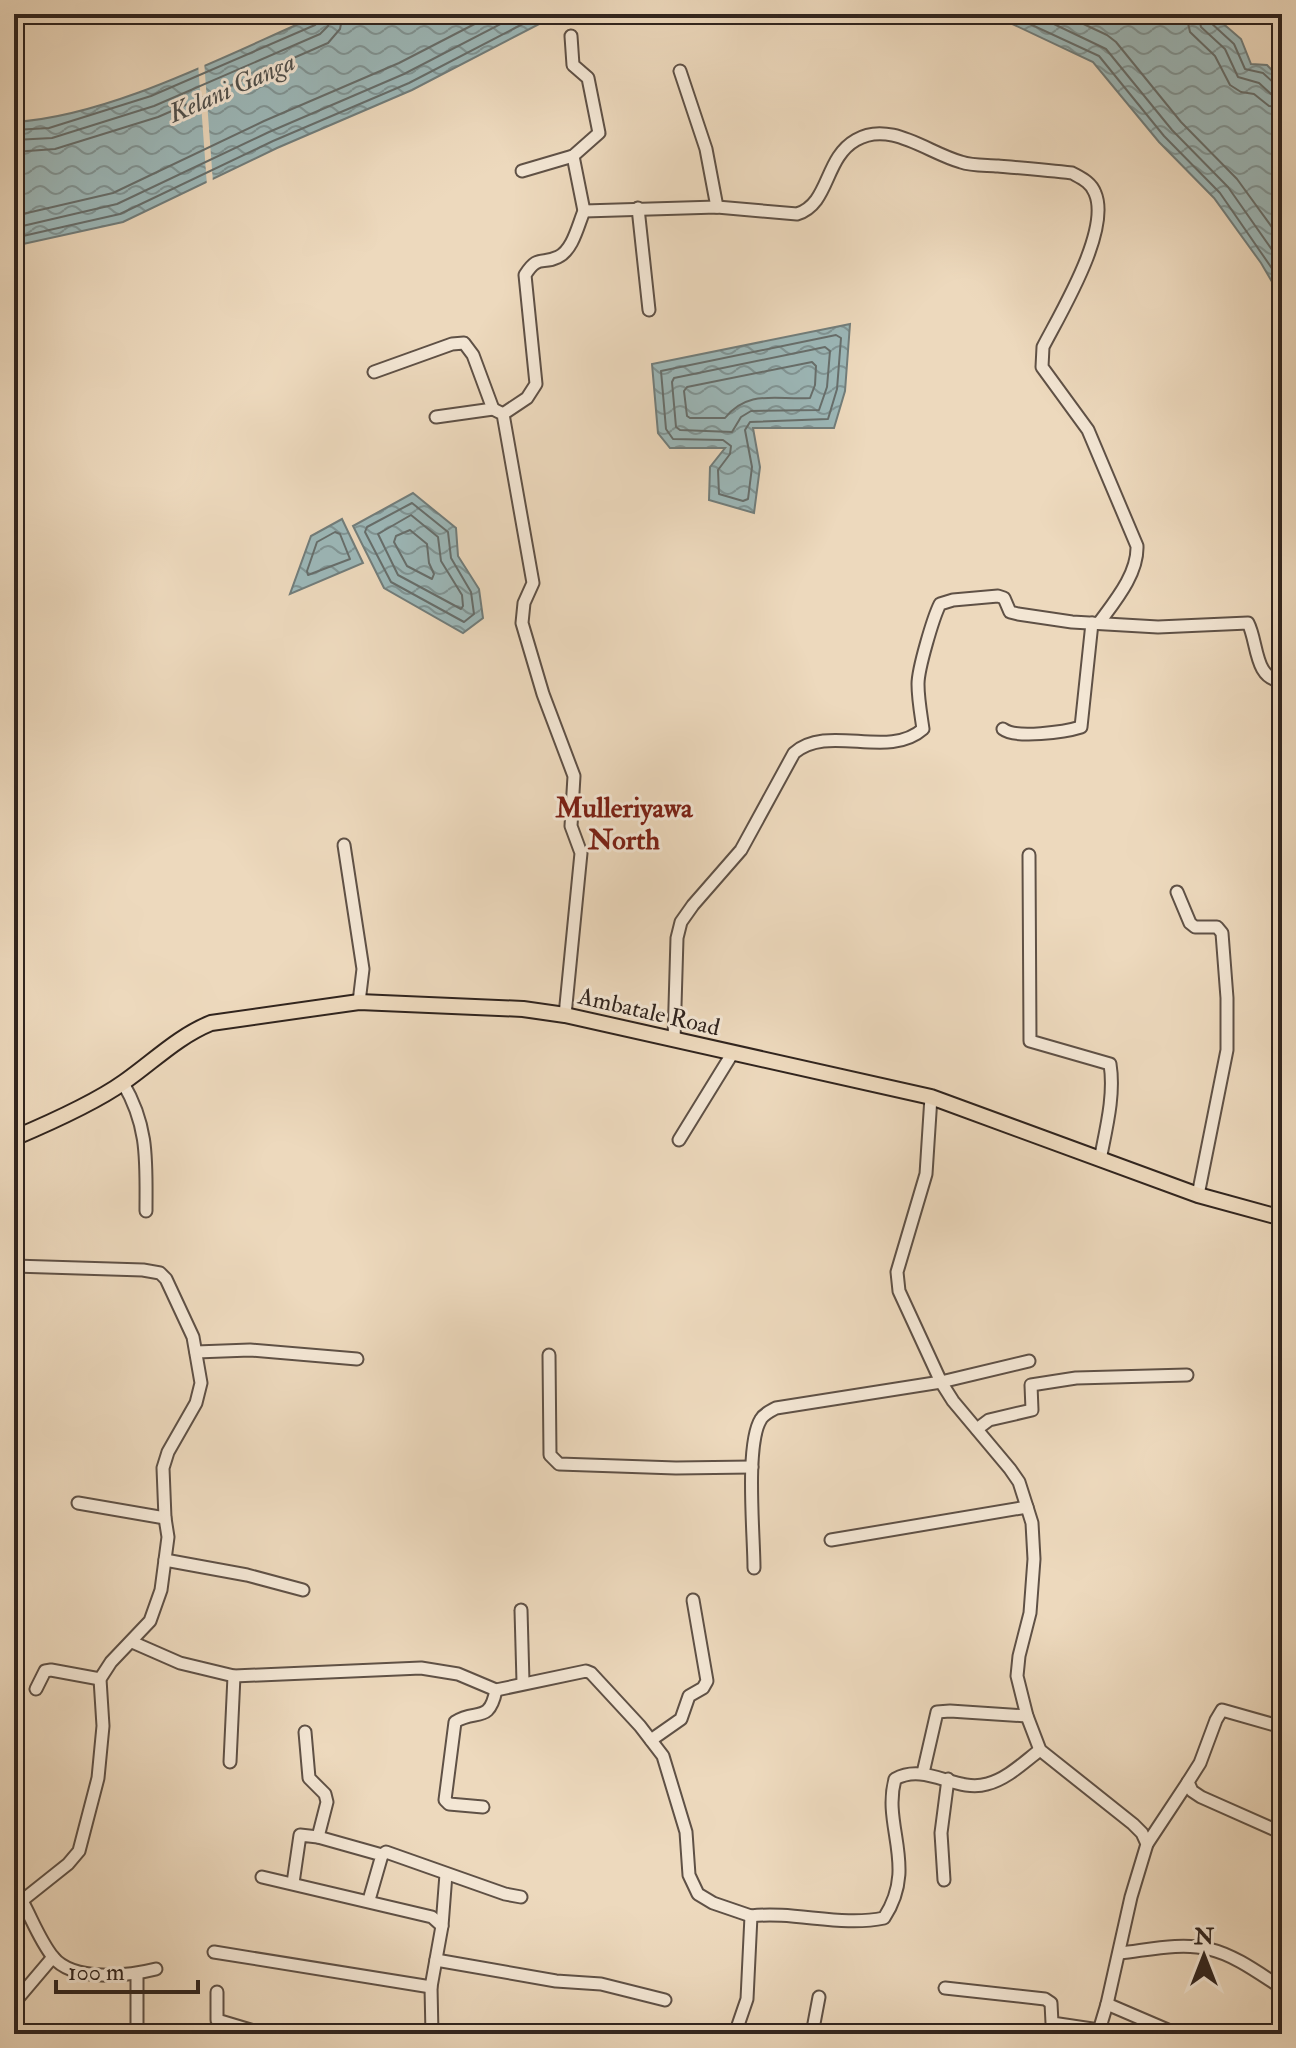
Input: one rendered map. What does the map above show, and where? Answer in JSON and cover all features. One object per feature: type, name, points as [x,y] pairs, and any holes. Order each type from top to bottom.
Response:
[{"type":"main road","name":"Ambatale Road","points":[[14,1138],[123,1083],[170,1045],[191,1031],[211,1023],[359,1002],[523,1009],[565,1015],[931,1097],[1198,1195],[1282,1218]]},
{"type":"street","points":[[522,171],[573,156],[599,133],[588,78],[573,65],[571,36]]},
{"type":"street","points":[[680,71],[706,149],[717,207]]},
{"type":"street","points":[[584,211],[717,207],[797,214],[808,211],[819,195],[832,162],[843,148],[858,138],[881,133],[902,137],[964,164],[1072,173],[1087,181],[1096,194],[1097,232],[1043,347],[1042,367],[1088,430],[1137,546],[1137,561],[1132,573],[1095,623],[1081,727],[1070,731],[1015,735],[1003,729]]},
{"type":"street","points":[[436,417],[498,412],[527,398],[536,384],[525,275],[531,265],[539,260],[559,257],[571,243],[584,211],[573,156]]},
{"type":"street","points":[[638,208],[649,310]]},
{"type":"street","points":[[374,372],[452,344],[464,343],[469,346],[498,412],[533,583],[524,603],[522,623],[543,694],[574,776],[571,826],[581,853],[565,1015]]},
{"type":"street","points":[[674,1040],[677,938],[681,922],[741,850],[794,753],[804,745],[818,742],[899,741],[914,737],[923,729],[919,671],[940,604],[998,596],[1004,598],[1010,612],[1095,623],[1183,627],[1236,621],[1248,623],[1255,636],[1258,660],[1264,674],[1282,681]]},
{"type":"street","points":[[344,845],[363,969],[359,1002]]},
{"type":"street","points":[[1029,855],[1030,1041],[1110,1064],[1109,1109],[1100,1160]]},
{"type":"street","points":[[1177,892],[1190,923],[1195,927],[1217,927],[1222,933],[1227,998],[1227,1050],[1198,1195]]},
{"type":"street","points":[[679,1140],[732,1054]]},
{"type":"street","points":[[123,1083],[137,1107],[146,1147],[146,1211]]},
{"type":"street","points":[[931,1097],[926,1174],[897,1282],[902,1303],[953,1401],[1019,1482],[1032,1523],[1034,1559],[1030,1613],[1017,1676],[1040,1750],[1126,1818],[1142,1833],[1147,1844]]},
{"type":"street","points":[[14,1266],[160,1273],[166,1279],[193,1337],[201,1383],[196,1403],[168,1452],[163,1468],[168,1537],[161,1590],[150,1621],[111,1662],[100,1679],[103,1726],[98,1778],[79,1851],[68,1864],[18,1904],[53,1957],[77,1971],[137,1974],[156,1969]]},
{"type":"street","points":[[196,1352],[250,1350],[357,1359]]},
{"type":"street","points":[[549,1355],[550,1455],[559,1464],[752,1467]]},
{"type":"street","points":[[754,1568],[752,1467],[759,1420],[776,1408],[941,1382],[1029,1361]]},
{"type":"street","points":[[977,1429],[989,1420],[1032,1410],[1031,1385],[1076,1378],[1187,1375]]},
{"type":"street","points":[[78,1503],[165,1518]]},
{"type":"street","points":[[831,1540],[1027,1507]]},
{"type":"street","points":[[165,1560],[247,1575],[303,1590]]},
{"type":"street","points":[[651,1740],[681,1719],[689,1696],[703,1688],[707,1681],[693,1600]]},
{"type":"street","points":[[521,1610],[523,1682]]},
{"type":"street","points":[[132,1642],[180,1663],[234,1676],[421,1668],[458,1674],[496,1690],[523,1682],[586,1671],[591,1673],[663,1756],[686,1832],[689,1875],[698,1894],[713,1903],[751,1916],[774,1913],[868,1921],[884,1918],[895,1902],[900,1870],[894,1811],[895,1779],[923,1773],[965,1784],[987,1784],[1002,1778],[1040,1750]]},
{"type":"street","points":[[36,1689],[45,1671],[51,1670],[100,1679]]},
{"type":"street","points":[[230,1762],[234,1676]]},
{"type":"street","points":[[483,1807],[449,1804],[445,1800],[455,1722],[459,1718],[486,1713],[492,1706],[496,1690]]},
{"type":"street","points":[[945,1988],[1045,1999],[1051,2003],[1052,2023],[1098,2032],[1147,1844],[1200,1763],[1222,1710],[1282,1727]]},
{"type":"street","points":[[923,1773],[937,1712],[1027,1716]]},
{"type":"street","points":[[305,1732],[309,1778],[325,1794],[327,1802],[318,1837]]},
{"type":"street","points":[[944,1880],[941,1833],[948,1779]]},
{"type":"street","points":[[1188,1782],[1192,1791],[1201,1797],[1282,1833]]},
{"type":"street","points":[[293,1883],[300,1835],[382,1855],[386,1852],[521,1897]]},
{"type":"street","points":[[369,1900],[382,1855]]},
{"type":"street","points":[[432,2034],[431,1987],[442,1926],[446,1874]]},
{"type":"street","points":[[262,1877],[432,1917],[442,1926]]},
{"type":"street","points":[[735,2034],[747,1999],[751,1916]]},
{"type":"street","points":[[1120,1953],[1171,1947],[1209,1949],[1240,1962],[1282,1988]]},
{"type":"street","points":[[214,1952],[431,1987]]},
{"type":"street","points":[[14,2003],[53,1957]]},
{"type":"street","points":[[436,1960],[556,1981],[601,1984],[665,2000]]},
{"type":"street","points":[[137,1974],[137,2030]]},
{"type":"street","points":[[217,1992],[217,2020],[264,2034]]},
{"type":"street","points":[[812,2034],[819,1997]]},
{"type":"street","points":[[1107,2004],[1177,2034]]},
{"type":"water","name":"Kelani Ganga","points":[[321,14],[574,14],[543,22],[412,90],[277,148],[123,222],[14,246],[14,122],[91,108],[130,95],[210,64]]},
{"type":"water","points":[[971,14],[1212,14],[1241,39],[1251,64],[1267,65],[1282,81],[1282,299],[1261,263],[1214,198],[1159,142],[1093,62],[1008,22]]},
{"type":"water","points":[[850,324],[845,391],[834,428],[753,428],[760,467],[754,513],[709,500],[710,467],[725,448],[670,448],[658,433],[652,364]]},
{"type":"water","points":[[413,493],[456,528],[458,556],[479,589],[483,618],[463,633],[384,588],[353,526]]},
{"type":"water","points":[[342,519],[363,563],[290,594],[311,536]]},
{"type":"pier","points":[[204,60],[213,183],[207,186],[198,63]]},
{"type":"district","name":"Mulleriyawa North","points":[[624,824]]}]
